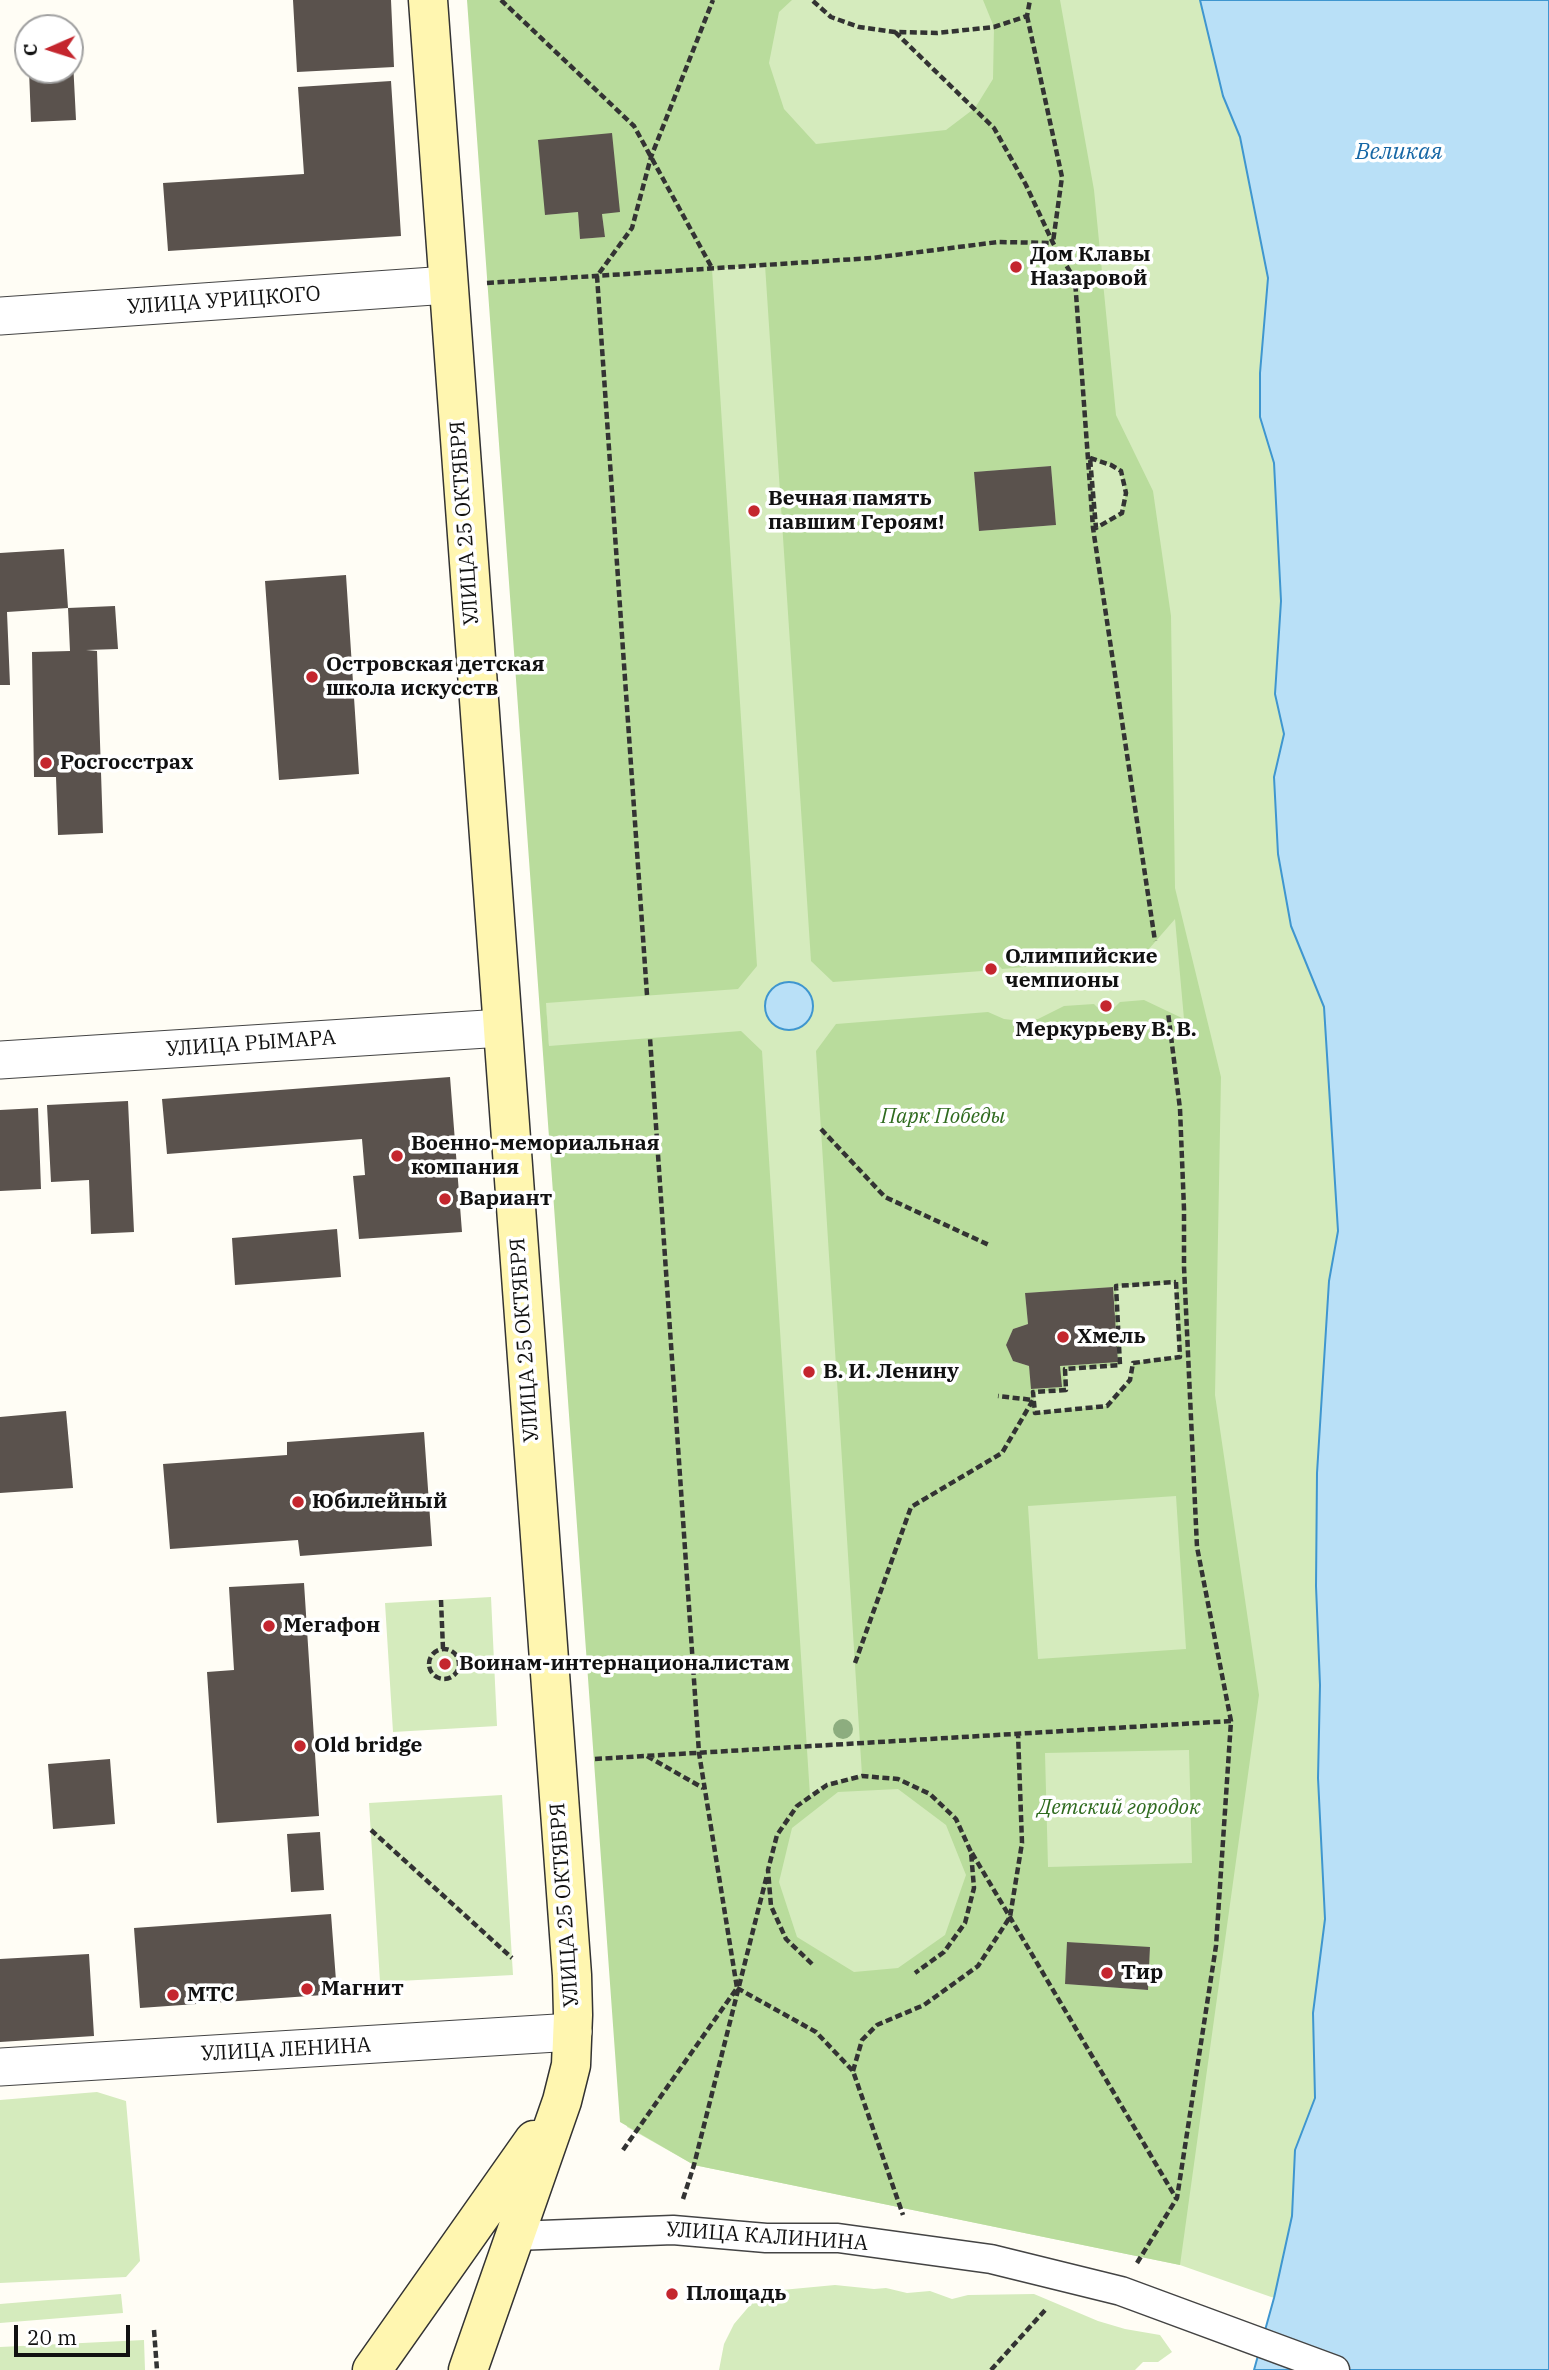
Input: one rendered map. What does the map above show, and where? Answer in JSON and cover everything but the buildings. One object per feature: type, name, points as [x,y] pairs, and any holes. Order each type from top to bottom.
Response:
[{"type":"main road","name":"УЛИЦА 25 ОКТЯБРЯ","points":[[428,0],[572,1975],[573,2032],[571,2065],[562,2101],[468,2370]]},
{"type":"main road","points":[[372,2370],[562,2101]]},
{"type":"street","name":"УЛИЦА УРИЦКОГО","points":[[0,316],[448,285]]},
{"type":"street","name":"УЛИЦА РЫМАРА","points":[[0,1060],[502,1028]]},
{"type":"street","name":"УЛИЦА ЛЕНИНА","points":[[0,2067],[573,2032]]},
{"type":"street","name":"УЛИЦА КАЛИНИНА","points":[[514,2236],[673,2230],[766,2238],[838,2238],[991,2259],[1121,2291],[1335,2370]]},
{"type":"path","points":[[501,0],[634,126],[712,268]]},
{"type":"path","points":[[647,995],[597,276],[632,228],[651,157],[713,0]]},
{"type":"path","points":[[1030,0],[1027,16],[1062,177],[1052,243]]},
{"type":"path","points":[[813,1],[831,17],[859,27],[895,32],[937,33],[994,27],[1027,16]]},
{"type":"path","points":[[895,32],[994,128],[1026,185],[1052,243],[1075,280],[1093,528],[1156,941]]},
{"type":"path","points":[[448,285],[872,258],[998,242],[1052,243]]},
{"type":"path","points":[[1090,458],[1121,471],[1126,493],[1122,513],[1096,528],[1090,458]]},
{"type":"path","points":[[1121,2291],[1177,2198],[1216,1946],[1230,1721],[1197,1547],[1184,1267],[1180,1109],[1168,1012]]},
{"type":"path","points":[[623,2150],[737,1988],[699,1753],[650,1038]]},
{"type":"path","points":[[821,1129],[885,1197],[989,1245]]},
{"type":"path","points":[[855,1663],[911,1507],[1002,1454],[1033,1400],[1034,1392],[1066,1390],[1065,1369],[1120,1365],[1116,1286],[1176,1282],[1180,1357],[1132,1363],[1130,1380],[1107,1406],[1035,1413],[1033,1400]]},
{"type":"path","points":[[998,1395],[1033,1400]]},
{"type":"path","points":[[441,1600],[443,1649]]},
{"type":"path","points":[[443,1649],[454,1652],[458,1659],[457,1673],[447,1679],[436,1678],[429,1665],[432,1654],[443,1649]]},
{"type":"path","points":[[556,1762],[1230,1721]]},
{"type":"path","points":[[853,2071],[862,2040],[877,2025],[924,2005],[978,1966],[1010,1917],[1022,1843],[1018,1733]]},
{"type":"path","points":[[647,1756],[704,1789]]},
{"type":"path","points":[[694,2165],[777,1835],[797,1806],[827,1785],[862,1776],[898,1779],[930,1794],[956,1819],[971,1852],[1177,2198]]},
{"type":"path","points":[[372,1830],[512,1958]]},
{"type":"path","points":[[915,1973],[944,1952],[965,1923],[974,1888],[971,1852]]},
{"type":"path","points":[[768,1870],[771,1906],[786,1939],[812,1964]]},
{"type":"path","points":[[737,1988],[816,2032],[853,2071],[915,2250]]},
{"type":"path","points":[[991,2370],[1049,2306]]},
{"type":"path","points":[[154,2330],[157,2370]]},
{"type":"green space","name":"Парк Победы","points":[[467,0],[792,0],[779,12],[769,63],[784,109],[816,144],[946,130],[975,108],[993,79],[994,27],[983,0],[1060,0],[1094,190],[1116,415],[1153,491],[1171,616],[1175,888],[1221,1077],[1215,1395],[1259,1695],[1180,2265],[694,2165],[620,2122]],"holes":[[[612,133],[602,214],[605,237],[580,239],[578,212],[545,215]],[[765,265],[811,961],[833,982],[982,971],[987,963],[996,962],[1002,969],[1025,967],[1042,957],[1059,952],[1079,952],[1098,962],[1141,958],[1175,919],[1184,1019],[1144,1000],[1120,1002],[1112,1010],[1101,1011],[1094,1004],[1064,1006],[1038,1019],[1021,1021],[1004,1019],[988,1012],[836,1024],[816,1051],[862,1775],[827,1785],[810,1796],[762,1051],[741,1031],[549,1046],[546,1003],[738,989],[757,966],[712,269]],[[1090,459],[1121,471],[1126,493],[1122,513],[1096,528]],[[1051,466],[1056,525],[980,531],[975,472]],[[1176,1282],[1180,1357],[1133,1363],[1130,1380],[1107,1406],[1035,1413],[1034,1392],[1066,1390],[1065,1369],[1120,1365],[1116,1286]],[[1113,1287],[1118,1361],[1060,1366],[1061,1387],[1032,1389],[1029,1366],[1013,1361],[1006,1345],[1013,1329],[1028,1324],[1025,1293]],[[1176,1496],[1186,1649],[1038,1659],[1028,1506]],[[1189,1750],[1192,1863],[1048,1867],[1045,1753]],[[898,1789],[946,1825],[966,1875],[945,1935],[898,1968],[854,1972],[797,1937],[779,1882],[792,1828],[838,1792]],[[1068,1942],[1150,1948],[1148,1990],[1065,1984]]]},
{"type":"green space","name":"Парк Победы","points":[[473,0],[1200,0],[1223,96],[1240,137],[1268,278],[1260,373],[1260,417],[1274,463],[1281,601],[1275,694],[1284,734],[1274,777],[1291,926],[1324,1007],[1338,1231],[1329,1281],[1317,1473],[1316,1586],[1320,1685],[1318,1778],[1325,1919],[1313,2013],[1315,2098],[1295,2150],[1292,2216],[1274,2298],[1180,2265],[694,2165],[627,2127]]},
{"type":"green space","points":[[491,1597],[497,1726],[393,1732],[385,1603]]},
{"type":"green space","points":[[502,1795],[513,1975],[380,1982],[369,1803]]},
{"type":"green space","points":[[97,2092],[126,2101],[140,2261],[126,2277],[0,2283],[0,2100]]},
{"type":"green space","points":[[835,2285],[886,2288],[907,2293],[930,2291],[952,2299],[968,2295],[1034,2294],[1098,2321],[1160,2335],[1172,2352],[1158,2362],[1143,2362],[1135,2370],[719,2370],[724,2344],[734,2324],[751,2304],[771,2291]]},
{"type":"green space","points":[[121,2294],[123,2313],[0,2323],[0,2304]]},
{"type":"green space","points":[[144,2340],[145,2370],[0,2370],[0,2347]]},
{"type":"water","name":"Великая","points":[[1200,0],[1549,0],[1549,2370],[1254,2370],[1274,2298],[1292,2216],[1295,2150],[1315,2098],[1313,2013],[1325,1919],[1318,1778],[1320,1685],[1316,1586],[1317,1473],[1329,1281],[1338,1231],[1324,1007],[1291,926],[1278,854],[1274,777],[1284,734],[1275,694],[1281,601],[1274,463],[1260,417],[1260,373],[1268,278],[1240,137],[1223,96]]},
{"type":"water","points":[[789,982],[806,989],[813,1006],[806,1023],[789,1030],[772,1023],[765,1006],[772,989]]},
{"type":"place","name":"Дом Клавы Назаровой","points":[[1016,267]]},
{"type":"place","name":"Вечная память павшим Героям!","points":[[754,511]]},
{"type":"place","name":"Островская детская школа искусств","points":[[312,677]]},
{"type":"place","name":"Росгосстрах","points":[[46,763]]},
{"type":"place","name":"Олимпийские чемпионы","points":[[991,969]]},
{"type":"place","name":"Меркурьеву В. В.","points":[[1106,1006]]},
{"type":"place","name":"Военно-мемориальная компания","points":[[397,1156]]},
{"type":"place","name":"Вариант","points":[[445,1199]]},
{"type":"place","name":"Хмель","points":[[1063,1337]]},
{"type":"place","name":"В. И. Ленину","points":[[809,1372]]},
{"type":"place","name":"Юбилейный","points":[[298,1502]]},
{"type":"place","name":"Мегафон","points":[[269,1626]]},
{"type":"place","name":"Воинам-интернационалистам","points":[[445,1664]]},
{"type":"place","name":"Old bridge","points":[[300,1746]]},
{"type":"place","name":"Тир","points":[[1107,1973]]},
{"type":"place","name":"Магнит","points":[[307,1989]]},
{"type":"place","name":"МТС","points":[[173,1995]]},
{"type":"place","name":"Площадь","points":[[672,2294]]},
{"type":"park label","name":"Детский городок","points":[[1119,1808]]}]
